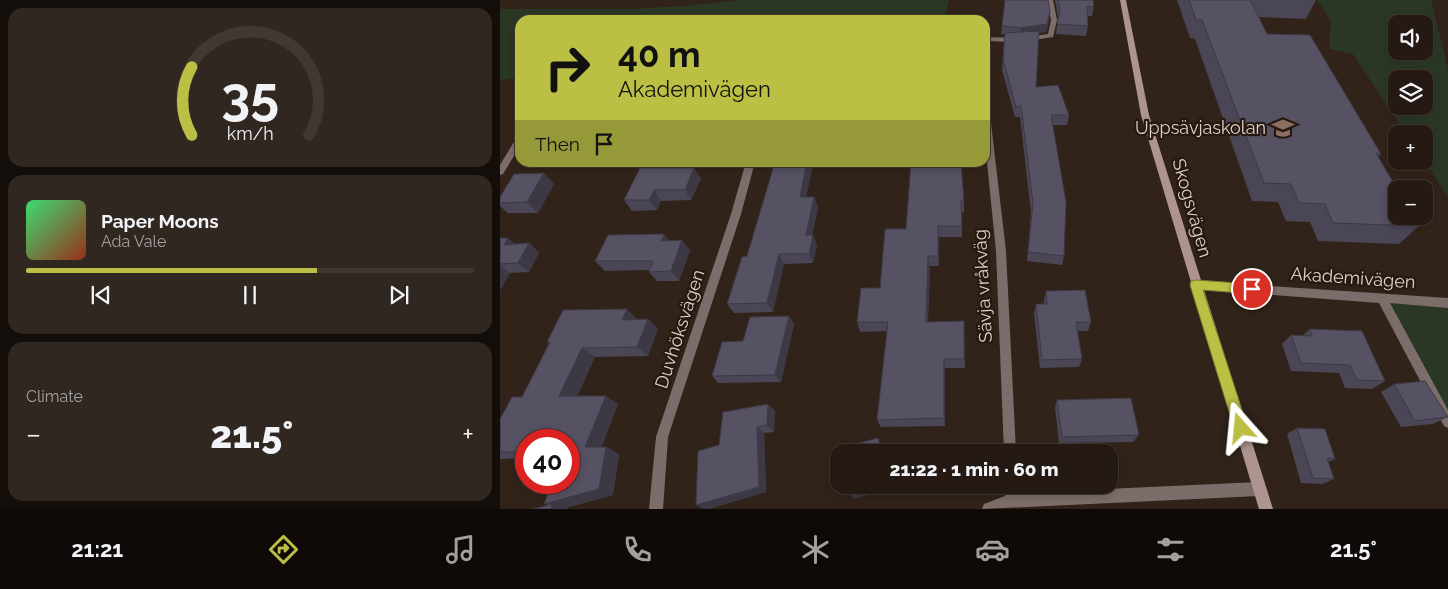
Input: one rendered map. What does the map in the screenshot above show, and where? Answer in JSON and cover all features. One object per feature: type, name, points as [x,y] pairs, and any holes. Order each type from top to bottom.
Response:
[{"type":"street","points":[[990,39],[1020,40],[1051,36],[1054,20],[1050,0]]},
{"type":"street","name":"Skogsvägen","points":[[1123,0],[1145,114],[1266,509]]},
{"type":"street","points":[[500,172],[515,147]]},
{"type":"street","name":"Sävja vråkväg","points":[[990,150],[1001,251],[1010,444]]},
{"type":"street","name":"Duvhöksvägen","points":[[656,509],[662,437],[736,214],[750,167]]},
{"type":"street","name":"Akademivägen","points":[[1196,285],[1448,303]]},
{"type":"street","points":[[1382,298],[1448,422]]},
{"type":"street","points":[[989,509],[1012,500],[1259,489]]},
{"type":"street","points":[[1012,494],[1012,500]]},
{"type":"green space","points":[[744,0],[949,0],[945,15],[515,15],[515,78],[500,80],[500,9],[629,9]]},
{"type":"green space","points":[[1317,0],[1431,0],[1448,69],[1448,197],[1430,170],[1433,170],[1433,125],[1400,125],[1393,115],[1433,115],[1433,70],[1388,70],[1388,107],[1353,54],[1329,49],[1331,21]]},
{"type":"green space","points":[[1382,298],[1448,303],[1448,422]]},
{"type":"building","points":[[1005,0],[1048,0],[1050,12],[1047,24],[1021,28],[1002,26]]},
{"type":"building","points":[[1058,0],[1093,0],[1094,7],[1087,6],[1088,26],[1057,24],[1060,10]]},
{"type":"building","points":[[1189,0],[1250,0],[1267,34],[1310,35],[1381,154],[1376,153],[1392,180],[1388,180],[1388,225],[1333,223],[1325,204],[1299,203],[1291,184],[1264,183],[1202,20],[1196,20]]},
{"type":"building","points":[[1039,31],[1036,87],[1058,85],[1069,115],[1051,115],[1066,202],[1064,256],[1028,252],[1033,203],[1021,106],[1016,107],[1003,59],[1005,33]]},
{"type":"building","points":[[774,167],[806,167],[800,197],[814,197],[806,235],[813,235],[809,254],[779,254],[767,303],[727,304],[742,257],[747,256]]},
{"type":"building","points":[[911,167],[961,167],[964,201],[961,201],[962,226],[938,226],[938,256],[928,256],[926,322],[964,321],[964,359],[944,359],[944,418],[877,420],[888,322],[857,322],[861,288],[880,288],[885,229],[906,229]]},
{"type":"building","points":[[640,168],[694,168],[685,190],[654,190],[649,200],[624,200]]},
{"type":"building","points":[[544,173],[527,202],[500,203],[500,197],[514,174]]},
{"type":"building","points":[[664,234],[661,241],[682,240],[671,271],[649,272],[653,261],[595,261],[608,235]]},
{"type":"building","points":[[500,238],[508,238],[504,245],[529,243],[518,263],[500,264]]},
{"type":"building","points":[[1085,290],[1091,322],[1076,322],[1082,359],[1042,360],[1036,304],[1047,304],[1046,291]]},
{"type":"building","points":[[627,309],[622,320],[648,319],[637,347],[582,348],[559,396],[606,396],[585,447],[606,447],[599,489],[544,504],[548,494],[580,494],[580,429],[515,429],[515,452],[500,452],[500,419],[512,397],[522,397],[550,342],[547,342],[563,310]]},
{"type":"building","points":[[789,316],[775,375],[712,376],[722,342],[743,341],[750,317]]},
{"type":"building","points":[[1310,329],[1362,331],[1385,381],[1357,380],[1350,365],[1301,363],[1291,335],[1312,336]]},
{"type":"building","points":[[1425,381],[1448,417],[1415,421],[1394,384]]},
{"type":"building","points":[[1131,398],[1139,435],[1062,437],[1057,400]]},
{"type":"building","points":[[768,404],[767,425],[757,427],[759,487],[696,505],[698,451],[719,445],[723,412]]},
{"type":"building","points":[[1297,428],[1325,429],[1335,459],[1327,458],[1334,479],[1313,478]]},
{"type":"building","points":[[878,438],[879,444],[855,444]]},
{"type":"building","points":[[552,504],[551,509],[534,509]]},
{"type":"place","name":"Uppsävjaskolan","points":[[1283,128]]},
{"type":"route","points":[[1241,428],[1196,285],[1252,289]]}]
